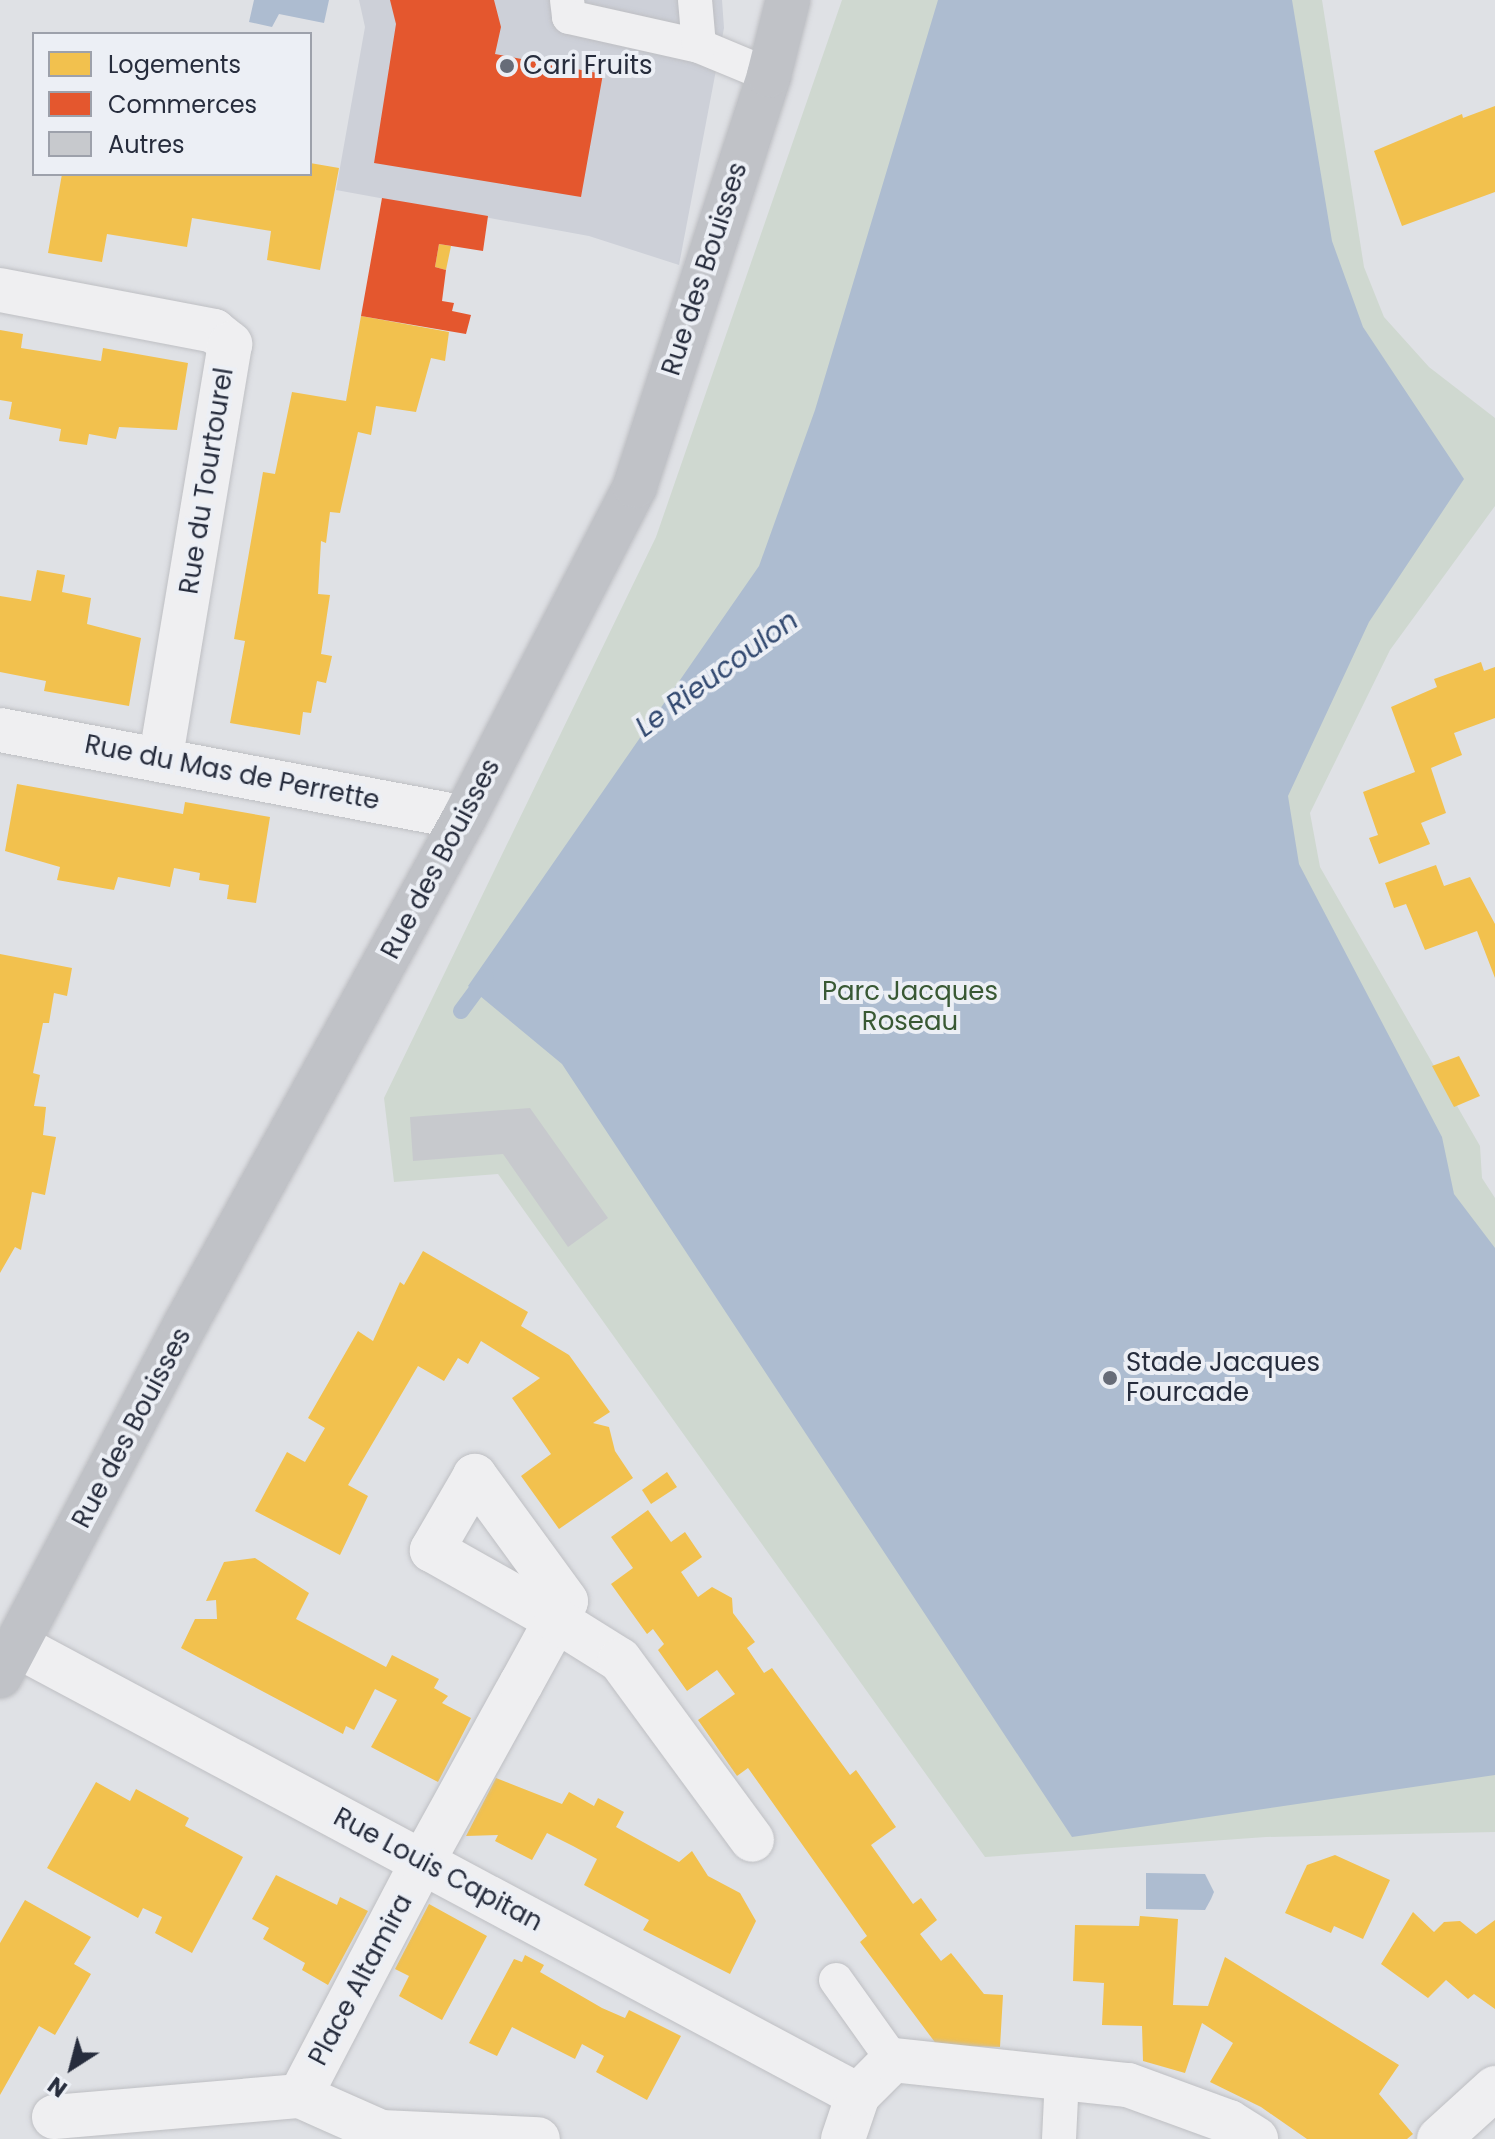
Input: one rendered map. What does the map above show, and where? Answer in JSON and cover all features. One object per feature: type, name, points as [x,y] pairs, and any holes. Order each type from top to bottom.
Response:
[{"type":"street","name":"Rue des Bouisses","points":[[9,1661],[185,1325],[464,818],[635,486],[769,75],[788,0]]},
{"type":"street","name":"Rue du Tourtourel","points":[[0,290],[214,331],[230,344],[161,758]]},
{"type":"street","name":"Rue du Mas de Perrette","points":[[0,730],[161,758],[464,818]]},
{"type":"street","name":"Place Altamira","points":[[300,2096],[422,1863],[556,1620],[620,1660],[752,1840]]},
{"type":"street","name":"Rue Louis Capitan","points":[[9,1661],[422,1863],[858,2095]]},
{"type":"street","points":[[843,2139],[858,2095],[893,2060],[1128,2085],[1229,2122],[1256,2139]]},
{"type":"street","points":[[1439,2139],[1495,2088]]},
{"type":"street","name":"Place Altamira","points":[[48,2128],[300,2096],[344,2128],[538,2139]]},
{"type":"lane","points":[[567,0],[569,17],[699,46],[769,75]]},
{"type":"lane","points":[[695,0],[699,46]]},
{"type":"lane","points":[[836,1980],[893,2060]]},
{"type":"lane","points":[[1059,2139],[1062,2078]]},
{"type":"shaded area","points":[[359,0],[722,0],[724,28],[679,265],[589,236],[336,190],[365,27]]},
{"type":"green space","name":"Parc Jacques Roseau","points":[[842,0],[1322,0],[1364,267],[1384,317],[1429,367],[1495,418],[1495,506],[1390,650],[1310,813],[1320,867],[1480,1146],[1482,1178],[1495,1198],[1495,1832],[1266,1837],[985,1857],[498,1174],[394,1182],[384,1098],[656,537]]},
{"type":"water","points":[[254,0],[329,0],[324,23],[279,14],[272,27],[249,22]]},
{"type":"water","name":"Parc Jacques Roseau","points":[[938,0],[1292,0],[1332,241],[1363,327],[1464,479],[1369,622],[1288,796],[1299,864],[1442,1137],[1454,1194],[1495,1248],[1495,1775],[1072,1837],[562,1064],[468,986],[759,566],[815,410]]},
{"type":"water","points":[[1146,1873],[1205,1874],[1214,1892],[1205,1910],[1146,1909]]},
{"type":"building: Logements","points":[[1495,106],[1495,192],[1402,226],[1374,151],[1462,114],[1463,118]]},
{"type":"building: Logements","points":[[312,163],[339,168],[320,270],[267,260],[271,231],[192,218],[187,247],[107,234],[102,262],[48,253],[62,176],[312,176]]},
{"type":"building: Logements","points":[[439,244],[451,246],[446,270],[435,267]]},
{"type":"building: Logements","points":[[361,316],[449,332],[445,361],[431,358],[416,412],[376,406],[371,435],[358,432],[340,513],[330,512],[326,543],[321,541],[318,594],[330,595],[321,654],[332,656],[326,683],[317,681],[311,713],[303,712],[300,735],[230,723],[245,641],[234,639],[263,472],[275,474],[292,392],[346,401]]},
{"type":"building: Logements","points":[[0,330],[23,334],[21,348],[101,361],[103,348],[188,363],[177,430],[119,427],[116,439],[89,434],[87,445],[59,441],[61,429],[9,419],[12,402],[0,400]]},
{"type":"building: Logements","points":[[37,570],[65,575],[62,592],[91,598],[87,624],[141,638],[129,706],[44,691],[46,681],[0,672],[0,596],[31,601]]},
{"type":"building: Logements","points":[[1481,662],[1484,671],[1495,667],[1495,718],[1454,733],[1462,755],[1431,768],[1446,813],[1421,823],[1430,844],[1379,864],[1369,838],[1378,835],[1363,792],[1415,772],[1391,707],[1437,687],[1434,679]]},
{"type":"building: Logements","points":[[17,784],[183,814],[185,802],[270,817],[256,903],[227,899],[229,885],[199,880],[200,873],[174,868],[170,887],[118,877],[114,890],[57,880],[60,867],[5,851]]},
{"type":"building: Logements","points":[[1436,865],[1444,886],[1470,877],[1495,924],[1495,978],[1477,931],[1425,950],[1406,904],[1394,908],[1385,883]]},
{"type":"building: Logements","points":[[0,954],[72,968],[67,996],[54,993],[49,1023],[43,1023],[33,1073],[40,1075],[34,1106],[46,1107],[43,1135],[56,1137],[45,1195],[32,1192],[21,1250],[15,1247],[0,1273]]},
{"type":"building: Logements","points":[[1459,1056],[1480,1096],[1454,1107],[1432,1066]]},
{"type":"building: Logements","points":[[423,1251],[528,1312],[521,1326],[569,1355],[610,1412],[593,1423],[609,1427],[615,1451],[633,1478],[559,1529],[521,1476],[551,1454],[512,1398],[540,1378],[481,1341],[468,1364],[458,1358],[444,1381],[418,1366],[348,1485],[368,1496],[340,1555],[255,1511],[287,1452],[305,1462],[325,1428],[308,1418],[358,1331],[373,1341],[400,1282],[404,1285]]},
{"type":"building: Logements","points":[[667,1472],[677,1487],[651,1504],[642,1490]]},
{"type":"building: Logements","points":[[648,1510],[671,1542],[685,1532],[702,1557],[681,1572],[698,1597],[712,1587],[732,1598],[733,1613],[755,1642],[747,1648],[764,1673],[772,1668],[850,1775],[856,1770],[896,1827],[871,1845],[913,1904],[921,1898],[937,1920],[920,1934],[941,1961],[951,1953],[984,1994],[1003,1995],[1000,2047],[937,2045],[860,1942],[867,1936],[748,1768],[737,1776],[698,1720],[735,1694],[717,1670],[687,1691],[658,1650],[664,1644],[653,1629],[647,1634],[611,1584],[633,1568],[611,1537]]},
{"type":"building: Logements","points":[[255,1558],[309,1593],[296,1619],[386,1667],[392,1655],[439,1679],[434,1688],[448,1696],[442,1703],[471,1718],[438,1782],[371,1747],[397,1700],[375,1689],[354,1730],[346,1726],[343,1734],[181,1648],[195,1619],[217,1619],[216,1600],[206,1601],[224,1562]]},
{"type":"building: Logements","points":[[496,1778],[562,1804],[569,1792],[594,1806],[598,1798],[624,1812],[616,1827],[679,1862],[692,1851],[708,1876],[740,1893],[756,1921],[730,1974],[643,1930],[649,1920],[584,1885],[597,1859],[573,1846],[547,1833],[532,1860],[495,1841],[498,1835],[466,1836]]},
{"type":"building: Logements","points":[[96,1782],[130,1801],[136,1789],[189,1818],[185,1826],[243,1857],[192,1953],[155,1933],[162,1917],[143,1908],[138,1918],[47,1868]]},
{"type":"building: Logements","points":[[1335,1855],[1390,1880],[1363,1939],[1334,1926],[1331,1933],[1285,1913],[1307,1865]]},
{"type":"building: Logements","points":[[276,1875],[337,1905],[340,1897],[368,1911],[328,1985],[302,1970],[305,1963],[263,1939],[269,1928],[252,1919]]},
{"type":"building: Logements","points":[[25,1900],[91,1937],[74,1964],[91,1974],[55,2035],[39,2026],[0,2095],[0,1943]]},
{"type":"building: Logements","points":[[429,1904],[487,1936],[442,2020],[399,1996],[409,1976],[395,1969]]},
{"type":"building: Logements","points":[[1413,1912],[1434,1932],[1444,1922],[1460,1921],[1476,1934],[1495,1920],[1495,2009],[1474,1994],[1468,1999],[1446,1980],[1428,1998],[1381,1964]]},
{"type":"building: Logements","points":[[1140,1916],[1178,1919],[1173,2005],[1208,2006],[1225,1957],[1399,2065],[1379,2094],[1413,2134],[1407,2139],[1307,2139],[1261,2107],[1210,2082],[1233,2043],[1202,2023],[1185,2073],[1143,2061],[1142,2026],[1102,2025],[1104,1983],[1073,1981],[1075,1925],[1139,1926]]},
{"type":"building: Logements","points":[[525,1955],[544,1965],[540,1972],[602,2008],[625,2018],[629,2010],[681,2036],[647,2100],[596,2072],[604,2056],[582,2044],[575,2059],[512,2027],[497,2056],[469,2043],[514,1959],[522,1962]]},
{"type":"building: Commerces","points":[[390,0],[494,0],[501,27],[495,54],[603,74],[581,197],[374,163],[396,24]]},
{"type":"building: Commerces","points":[[382,198],[488,216],[483,251],[439,244],[435,267],[446,270],[442,301],[454,303],[452,311],[471,315],[466,334],[361,316]]},
{"type":"building: Autres","points":[[530,1108],[608,1218],[568,1247],[503,1154],[413,1161],[410,1117]]},
{"type":"waterway","name":"Le Rieucoulon","points":[[461,1011],[486,977]]},
{"type":"place","name":"Cari Fruits","points":[[507,66]]},
{"type":"place","name":"Stade Jacques Fourcade","points":[[1110,1378]]}]
